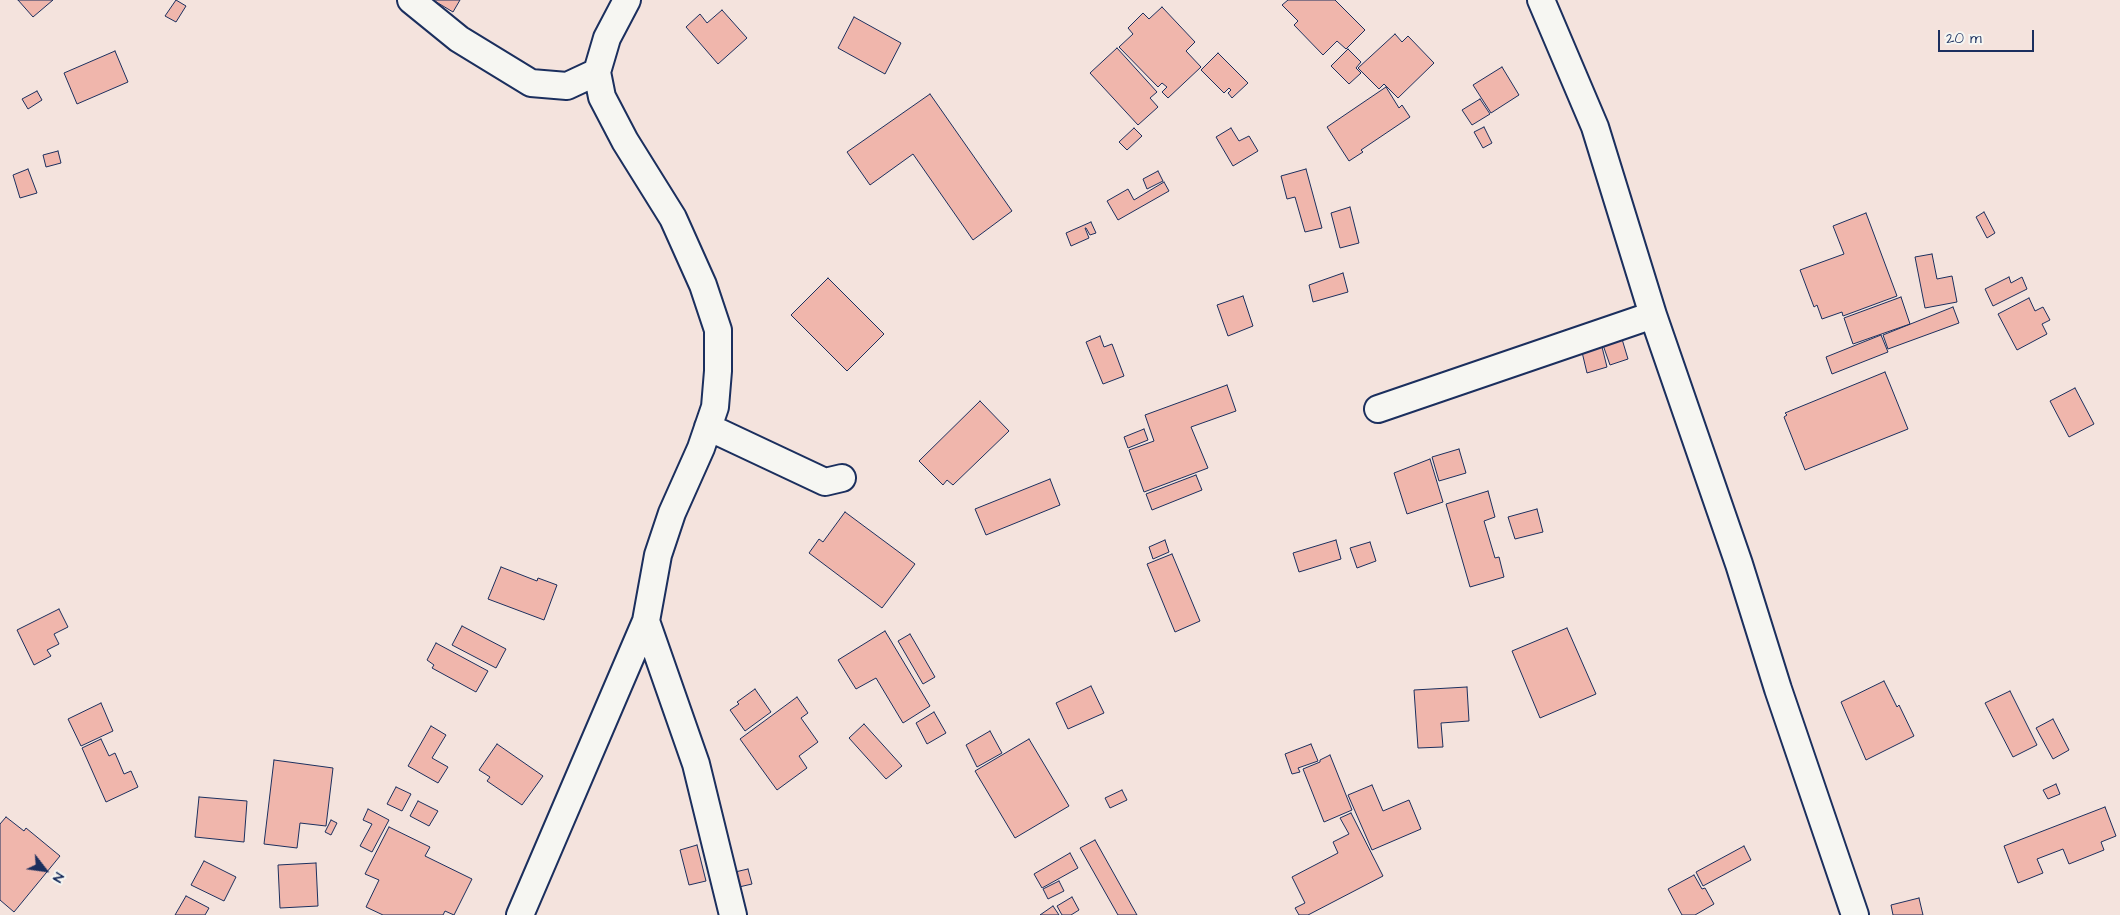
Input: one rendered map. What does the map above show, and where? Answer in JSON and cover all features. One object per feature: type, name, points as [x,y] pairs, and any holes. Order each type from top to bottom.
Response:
[{"type":"street","points":[[410,0],[459,40],[531,83],[566,86],[597,72]]},
{"type":"street","points":[[520,915],[646,622],[658,555],[672,513],[715,407],[718,370],[718,330],[703,285],[673,218],[625,141],[602,97],[597,72],[607,38],[627,0]]},
{"type":"street","points":[[1541,0],[1595,128],[1653,314],[1740,564],[1782,698],[1855,915]]},
{"type":"street","points":[[1378,409],[1653,314]]},
{"type":"street","points":[[708,427],[825,482],[842,478]]},
{"type":"street","points":[[646,622],[696,764],[733,915]]},
{"type":"building","points":[[18,0],[53,0],[33,17]]},
{"type":"building","points":[[176,0],[186,6],[176,22],[165,16]]},
{"type":"building","points":[[433,0],[460,0],[453,12]]},
{"type":"building","points":[[1288,0],[1335,0],[1365,30],[1346,49],[1337,41],[1323,55],[1294,25],[1298,21],[1282,5]]},
{"type":"building","points":[[1162,7],[1195,42],[1186,51],[1201,67],[1168,98],[1162,92],[1167,87],[1162,83],[1158,87],[1119,47],[1133,34],[1128,28],[1143,13],[1149,19]]},
{"type":"building","points":[[722,10],[747,38],[718,64],[686,27],[700,14],[707,23]]},
{"type":"building","points":[[854,17],[901,43],[885,74],[838,48]]},
{"type":"building","points":[[1395,34],[1402,42],[1408,36],[1434,63],[1398,98],[1384,84],[1379,89],[1358,68]]},
{"type":"building","points":[[1117,48],[1157,92],[1150,98],[1158,107],[1138,125],[1090,73]]},
{"type":"building","points":[[1348,49],[1361,62],[1356,68],[1361,73],[1349,84],[1331,66]]},
{"type":"building","points":[[115,51],[128,82],[77,104],[64,73]]},
{"type":"building","points":[[1218,53],[1248,83],[1232,98],[1228,93],[1231,90],[1229,88],[1224,93],[1201,70]]},
{"type":"building","points":[[1502,67],[1519,95],[1491,113],[1473,85]]},
{"type":"building","points":[[1386,87],[1399,108],[1402,105],[1410,117],[1361,150],[1363,152],[1349,161],[1327,127]]},
{"type":"building","points":[[37,91],[42,100],[28,109],[22,99]]},
{"type":"building","points":[[930,94],[1012,211],[973,240],[913,154],[870,185],[847,152]]},
{"type":"building","points":[[1480,99],[1490,114],[1472,125],[1462,110]]},
{"type":"building","points":[[1484,127],[1492,143],[1483,148],[1474,132]]},
{"type":"building","points":[[1134,128],[1142,136],[1127,150],[1119,142]]},
{"type":"building","points":[[1231,128],[1239,141],[1249,136],[1258,151],[1233,166],[1216,137]]},
{"type":"building","points":[[58,151],[61,163],[46,167],[43,155]]},
{"type":"building","points":[[28,169],[37,193],[20,198],[13,175]]},
{"type":"building","points":[[1306,169],[1322,228],[1305,232],[1295,197],[1287,199],[1281,176]]},
{"type":"building","points":[[1158,171],[1163,181],[1147,189],[1143,179]]},
{"type":"building","points":[[1164,182],[1169,191],[1118,220],[1107,201],[1128,189],[1134,200]]},
{"type":"building","points":[[1350,207],[1359,243],[1340,248],[1331,213]]},
{"type":"building","points":[[1984,212],[1995,233],[1987,238],[1976,217]]},
{"type":"building","points":[[1866,213],[1897,296],[1843,316],[1842,312],[1822,319],[1817,305],[1814,307],[1800,270],[1844,254],[1833,226]]},
{"type":"building","points":[[1091,222],[1096,233],[1090,235],[1085,228],[1089,238],[1071,246],[1066,233]]},
{"type":"building","points":[[1932,254],[1937,279],[1952,276],[1957,302],[1925,308],[1915,257]]},
{"type":"building","points":[[1343,273],[1348,292],[1313,302],[1309,285]]},
{"type":"building","points":[[2009,277],[2011,283],[2022,277],[2027,289],[1993,306],[1985,289]]},
{"type":"building","points":[[828,278],[884,334],[847,371],[791,315]]},
{"type":"building","points":[[1243,296],[1253,326],[1228,336],[1217,305]]},
{"type":"building","points":[[1901,297],[1910,324],[1853,344],[1844,318]]},
{"type":"building","points":[[2029,298],[2035,311],[2043,307],[2050,320],[2042,324],[2047,334],[2017,350],[1998,314]]},
{"type":"building","points":[[1953,307],[1959,323],[1888,349],[1883,335]]},
{"type":"building","points":[[1881,335],[1888,352],[1832,374],[1826,357]]},
{"type":"building","points":[[1100,336],[1104,347],[1112,344],[1124,376],[1103,384],[1086,342]]},
{"type":"building","points":[[1622,339],[1628,359],[1610,365],[1603,345]]},
{"type":"building","points":[[1602,347],[1607,367],[1587,373],[1582,352]]},
{"type":"building","points":[[1885,372],[1908,429],[1805,470],[1784,417],[1787,415],[1785,413]]},
{"type":"building","points":[[1227,385],[1236,411],[1191,427],[1208,468],[1144,492],[1129,450],[1154,441],[1145,415]]},
{"type":"building","points":[[2075,388],[2094,424],[2069,437],[2050,401]]},
{"type":"building","points":[[980,401],[1009,431],[953,485],[947,480],[943,485],[919,461]]},
{"type":"building","points":[[1144,429],[1148,440],[1128,448],[1124,437]]},
{"type":"building","points":[[1459,449],[1466,473],[1439,481],[1432,457]]},
{"type":"building","points":[[1430,459],[1443,502],[1407,514],[1394,473]]},
{"type":"building","points":[[1196,475],[1202,490],[1152,510],[1146,494]]},
{"type":"building","points":[[1050,479],[1060,505],[986,535],[975,509]]},
{"type":"building","points":[[1488,491],[1495,517],[1484,521],[1495,558],[1499,557],[1504,577],[1470,587],[1446,504]]},
{"type":"building","points":[[1537,509],[1543,532],[1515,539],[1508,517]]},
{"type":"building","points":[[845,512],[915,564],[882,608],[809,553],[819,539],[823,542]]},
{"type":"building","points":[[1165,540],[1169,552],[1153,559],[1149,547]]},
{"type":"building","points":[[1336,540],[1341,559],[1299,572],[1293,553]]},
{"type":"building","points":[[1370,542],[1376,561],[1357,568],[1350,548]]},
{"type":"building","points":[[1172,554],[1200,621],[1175,632],[1147,564]]},
{"type":"building","points":[[501,567],[537,581],[538,578],[557,585],[544,620],[488,599]]},
{"type":"building","points":[[59,609],[68,627],[54,634],[59,644],[47,650],[51,656],[34,665],[17,630]]},
{"type":"building","points":[[462,626],[506,649],[496,668],[452,645]]},
{"type":"building","points":[[1567,628],[1596,694],[1540,718],[1512,651]]},
{"type":"building","points":[[885,631],[930,706],[903,723],[876,678],[856,689],[838,660]]},
{"type":"building","points":[[910,634],[935,677],[923,684],[898,641]]},
{"type":"building","points":[[436,643],[488,671],[476,692],[432,668],[434,665],[427,660]]},
{"type":"building","points":[[1884,681],[1897,707],[1899,705],[1914,736],[1866,760],[1841,702]]},
{"type":"building","points":[[1091,686],[1104,713],[1068,729],[1056,703]]},
{"type":"building","points":[[1467,687],[1469,721],[1441,723],[1443,747],[1418,748],[1414,690]]},
{"type":"building","points":[[755,689],[771,712],[745,731],[730,710],[739,704],[737,702]]},
{"type":"building","points":[[2010,691],[2037,745],[2013,757],[1985,703]]},
{"type":"building","points":[[797,697],[808,713],[801,718],[818,742],[799,756],[807,768],[777,790],[740,739]]},
{"type":"building","points":[[101,703],[113,731],[81,746],[68,719]]},
{"type":"building","points":[[934,712],[946,733],[927,744],[916,723]]},
{"type":"building","points":[[2053,719],[2069,750],[2053,759],[2036,728]]},
{"type":"building","points":[[864,724],[902,766],[886,779],[849,738]]},
{"type":"building","points":[[431,726],[446,735],[432,758],[448,767],[438,783],[408,766]]},
{"type":"building","points":[[990,731],[1002,753],[977,767],[966,745]]},
{"type":"building","points":[[101,739],[109,756],[115,753],[124,774],[131,771],[138,787],[106,802],[82,748]]},
{"type":"building","points":[[1029,739],[1069,806],[1015,838],[975,771]]},
{"type":"building","points":[[497,744],[543,776],[522,805],[487,781],[490,777],[479,770]]},
{"type":"building","points":[[1311,744],[1318,761],[1298,768],[1300,772],[1292,774],[1285,754]]},
{"type":"building","points":[[1330,755],[1352,810],[1324,822],[1303,769],[1320,762],[1320,760]]},
{"type":"building","points":[[274,760],[333,768],[326,826],[300,823],[297,848],[264,844]]},
{"type":"building","points":[[2056,784],[2060,794],[2048,799],[2043,790]]},
{"type":"building","points":[[1372,785],[1383,811],[1409,800],[1421,829],[1372,850],[1348,795]]},
{"type":"building","points":[[396,787],[411,794],[402,811],[387,804]]},
{"type":"building","points":[[1122,790],[1127,800],[1110,808],[1105,798]]},
{"type":"building","points":[[199,797],[247,801],[244,842],[195,837]]},
{"type":"building","points":[[418,801],[438,811],[429,826],[410,816]]},
{"type":"building","points":[[2105,807],[2116,836],[2101,842],[2104,850],[2069,864],[2063,849],[2037,859],[2043,873],[2018,883],[2004,846]]},
{"type":"building","points":[[368,809],[389,820],[372,852],[360,846],[372,824],[363,820]]},
{"type":"building","points":[[1351,813],[1383,876],[1308,915],[1299,915],[1295,908],[1305,903],[1292,877],[1338,853],[1333,842],[1349,834],[1340,818]]},
{"type":"building","points":[[6,817],[24,831],[26,828],[60,856],[14,912],[0,900],[0,824]]},
{"type":"building","points":[[331,820],[337,823],[331,835],[325,832]]},
{"type":"building","points":[[389,827],[430,847],[425,856],[472,879],[454,915],[445,911],[443,915],[383,915],[366,907],[379,880],[365,874]]},
{"type":"building","points":[[1095,840],[1137,915],[1118,915],[1080,848]]},
{"type":"building","points":[[697,845],[706,881],[689,885],[680,850]]},
{"type":"building","points":[[1744,846],[1751,860],[1703,886],[1696,872]]},
{"type":"building","points":[[1070,853],[1078,868],[1042,888],[1034,874]]},
{"type":"building","points":[[204,861],[236,877],[224,901],[191,885]]},
{"type":"building","points":[[316,863],[318,906],[280,908],[278,865]]},
{"type":"building","points":[[748,869],[752,884],[739,887],[735,872]]},
{"type":"building","points":[[1694,875],[1702,889],[1705,888],[1714,904],[1695,915],[1682,915],[1668,889]]},
{"type":"building","points":[[1059,881],[1064,891],[1048,899],[1043,889]]},
{"type":"building","points":[[186,896],[209,908],[205,915],[175,915]]},
{"type":"building","points":[[1072,897],[1079,910],[1071,915],[1062,915],[1057,906]]},
{"type":"building","points":[[1919,898],[1923,915],[1893,915],[1891,905]]},
{"type":"building","points":[[1053,906],[1059,915],[1040,915]]}]
